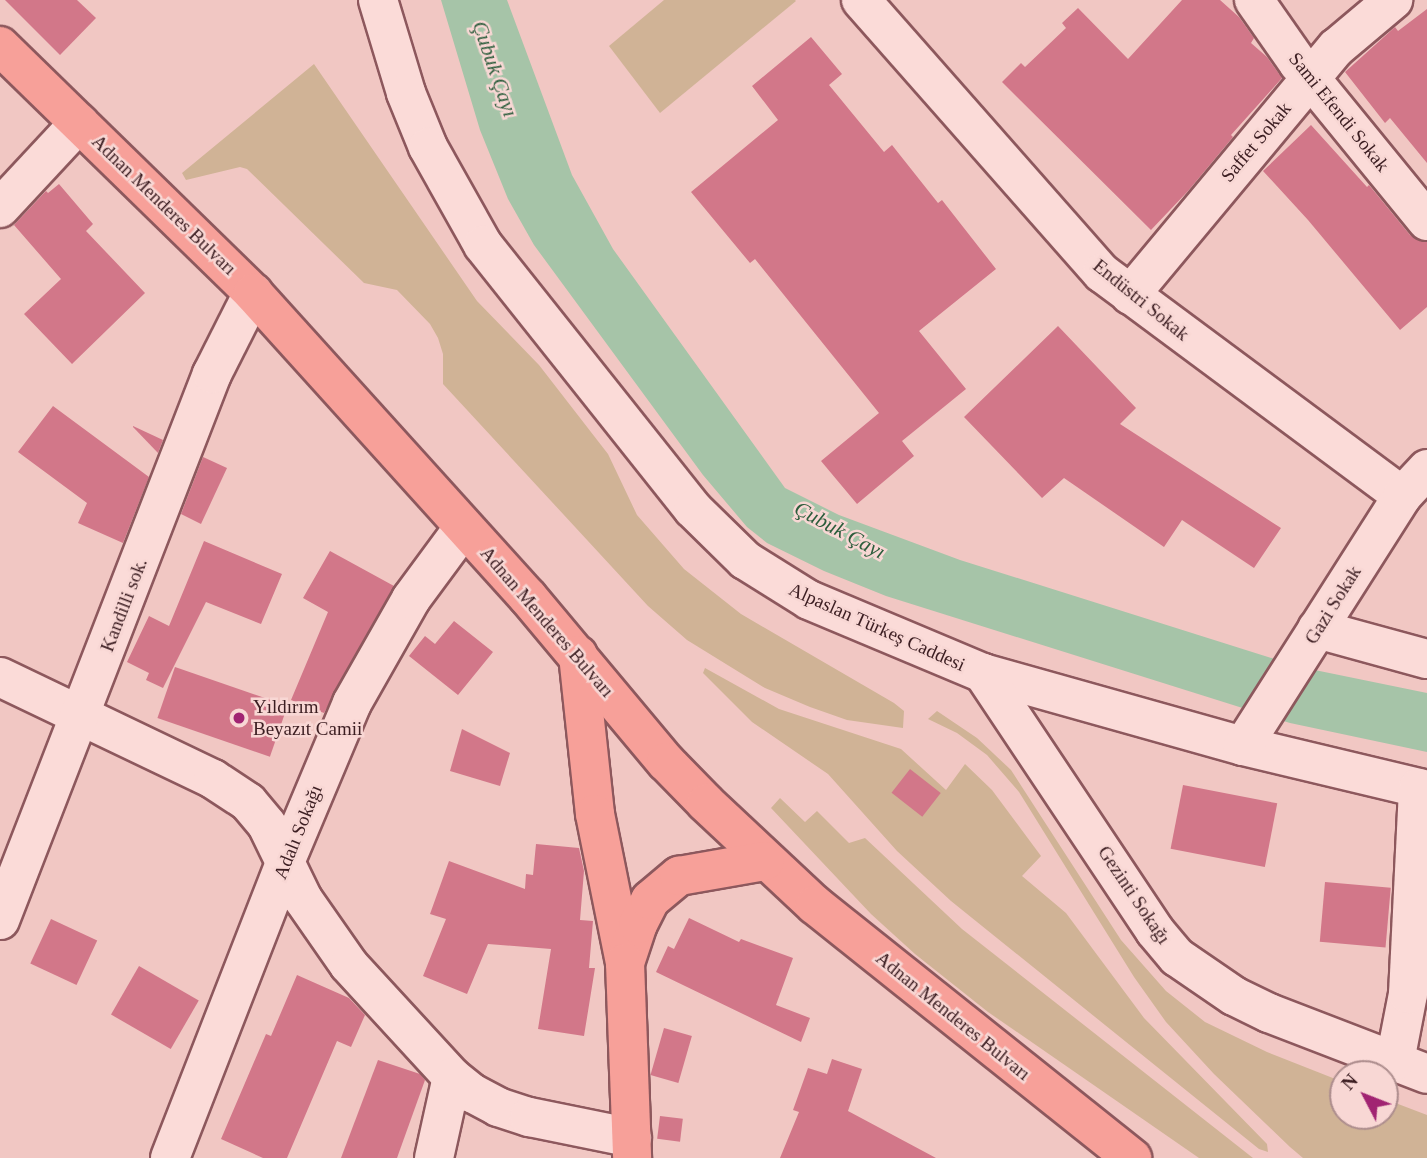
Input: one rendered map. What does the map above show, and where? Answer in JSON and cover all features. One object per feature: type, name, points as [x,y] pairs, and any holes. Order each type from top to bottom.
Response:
[{"type":"main road","name":"Adnan Menderes Bulvarı","points":[[0,46],[253,293],[578,655],[666,762],[765,861],[826,914],[1132,1158]]},
{"type":"main road","points":[[578,655],[595,814],[625,963],[632,1148]]},
{"type":"main road","points":[[625,963],[638,924],[650,900],[679,876],[765,861]]},
{"type":"street","name":"Alpaslan Türkeş Caddesi","points":[[378,0],[406,93],[428,147],[483,245],[718,537],[765,575],[809,600],[983,673],[1252,732],[1423,789]]},
{"type":"street","name":"Sami Efendi Sokak","points":[[1254,0],[1298,63],[1427,221]]},
{"type":"street","name":"Saffet Sokak","points":[[1130,295],[1311,76],[1336,48],[1393,0]]},
{"type":"street","name":"Endüstri Sokak","points":[[879,6],[1102,273],[1402,496]]},
{"type":"street","points":[[0,208],[79,123]]},
{"type":"street","name":"Kandilli sok.","points":[[0,920],[82,715],[212,374],[253,293]]},
{"type":"street","name":"Gazi Sokak","points":[[1252,732],[1402,496],[1427,469]]},
{"type":"street","name":"Adalı Sokağı","points":[[170,1158],[286,860],[346,716],[372,664],[411,599],[464,527]]},
{"type":"street","points":[[1307,645],[1427,659]]},
{"type":"street","name":"Gezinti Sokağı","points":[[983,673],[1155,931],[1177,957],[1234,996],[1411,1068]]},
{"type":"street","points":[[0,677],[214,779],[248,802],[267,825],[303,899],[349,965],[452,1077],[498,1107],[632,1148]]},
{"type":"street","points":[[1411,1068],[1408,994],[1423,789]]},
{"type":"street","points":[[434,1158],[452,1077]]},
{"type":"shaded area","points":[[664,0],[796,1],[660,113],[609,46]]},
{"type":"shaded area","points":[[314,64],[477,301],[539,365],[608,454],[637,515],[684,569],[741,614],[894,703],[904,711],[903,728],[847,720],[810,707],[765,688],[687,640],[648,606],[443,384],[443,354],[438,338],[430,324],[397,290],[364,283],[247,169],[240,167],[186,180],[182,173]]},
{"type":"shaded area","points":[[705,668],[779,709],[901,749],[946,790],[965,764],[992,790],[1041,856],[1022,876],[1066,913],[1144,1018],[1267,1144],[1268,1152],[1259,1149],[951,901],[897,851],[828,774],[752,722],[703,673]]},
{"type":"shaded area","points":[[937,711],[977,738],[1011,770],[1121,940],[1166,991],[1205,1022],[1267,1052],[1329,1076],[1329,1130],[1399,1130],[1399,1104],[1427,1115],[1427,1158],[1303,1158],[1290,1147],[1214,1074],[1166,1022],[1134,977],[1019,792],[987,755],[957,733],[928,719]]},
{"type":"shaded area","points":[[780,798],[805,822],[817,811],[849,843],[865,838],[962,929],[1253,1158],[1199,1158],[988,1012],[915,954],[871,914],[771,808]]},
{"type":"water","name":"Çubuk Çayı","points":[[441,0],[507,0],[572,175],[613,249],[785,488],[839,515],[960,560],[1300,667],[1427,693],[1427,752],[1290,723],[886,596],[824,571],[767,543],[747,527],[703,475],[534,245],[508,199],[480,130]]},
{"type":"building","points":[[5,0],[77,0],[96,18],[60,55]]},
{"type":"building","points":[[1182,0],[1220,0],[1239,17],[1254,38],[1251,43],[1267,57],[1282,78],[1231,135],[1233,137],[1188,191],[1151,230],[1002,82],[1021,63],[1025,67],[1066,28],[1062,23],[1078,8],[1128,59]]},
{"type":"building","points":[[1427,9],[1427,163],[1390,118],[1385,123],[1345,72],[1395,27],[1398,31]]},
{"type":"building","points":[[811,37],[842,74],[829,85],[884,152],[892,145],[938,203],[942,200],[996,269],[919,331],[966,389],[902,441],[914,456],[857,504],[821,461],[879,413],[755,259],[750,263],[691,192],[778,120],[752,86]]},
{"type":"building","points":[[1311,125],[1367,187],[1369,185],[1410,235],[1427,242],[1427,307],[1400,330],[1308,220],[1263,171]]},
{"type":"building","points":[[59,184],[93,224],[86,231],[145,293],[72,364],[24,314],[61,279],[14,225],[46,191],[48,193]]},
{"type":"building","points":[[1058,326],[1136,408],[1120,424],[1281,528],[1254,568],[1182,520],[1164,547],[1064,478],[1042,498],[964,417]]},
{"type":"building","points":[[53,406],[149,477],[123,543],[78,523],[87,503],[18,452]]},
{"type":"building","points":[[133,427],[163,440],[158,453]]},
{"type":"building","points":[[203,457],[227,468],[201,524],[181,514]]},
{"type":"building","points":[[204,541],[282,574],[261,624],[206,602],[163,688],[146,680],[149,673],[127,662],[149,616],[169,626]]},
{"type":"building","points":[[330,551],[394,586],[324,713],[291,700],[328,612],[303,598]]},
{"type":"building","points":[[454,621],[493,652],[458,695],[409,656],[425,636],[435,644]]},
{"type":"building","name":"Yıldırım Beyazıt Camii","points":[[175,667],[288,706],[270,757],[157,718]]},
{"type":"building","points":[[462,729],[510,753],[500,786],[450,771]]},
{"type":"building","points":[[910,769],[941,793],[922,817],[892,793]]},
{"type":"building","points":[[1183,785],[1277,803],[1265,867],[1171,849]]},
{"type":"building","points":[[536,844],[579,848],[584,871],[580,920],[593,921],[589,968],[595,968],[584,1036],[538,1029],[551,949],[488,944],[467,994],[423,976],[446,919],[430,914],[449,861],[525,889],[526,874],[533,875]]},
{"type":"building","points":[[1325,882],[1391,888],[1386,948],[1320,942]]},
{"type":"building","points":[[689,918],[739,942],[741,939],[793,958],[776,1005],[810,1018],[801,1042],[656,972],[668,946],[674,949]]},
{"type":"building","points":[[51,919],[97,941],[77,985],[30,963]]},
{"type":"building","points":[[139,966],[199,1000],[171,1049],[111,1014]]},
{"type":"building","points":[[297,975],[349,998],[365,1015],[351,1047],[337,1041],[287,1158],[263,1158],[221,1139],[266,1034],[271,1036]]},
{"type":"building","points":[[664,1028],[692,1036],[678,1083],[650,1075]]},
{"type":"building","points":[[832,1059],[862,1069],[848,1111],[936,1158],[780,1158],[799,1112],[793,1110],[808,1068],[827,1074]]},
{"type":"building","points":[[378,1060],[420,1074],[425,1080],[397,1158],[341,1158]]},
{"type":"building","points":[[660,1116],[683,1119],[680,1142],[657,1139]]},
{"type":"place","name":"Yıldırım Beyazıt Camii","points":[[239,718]]}]
